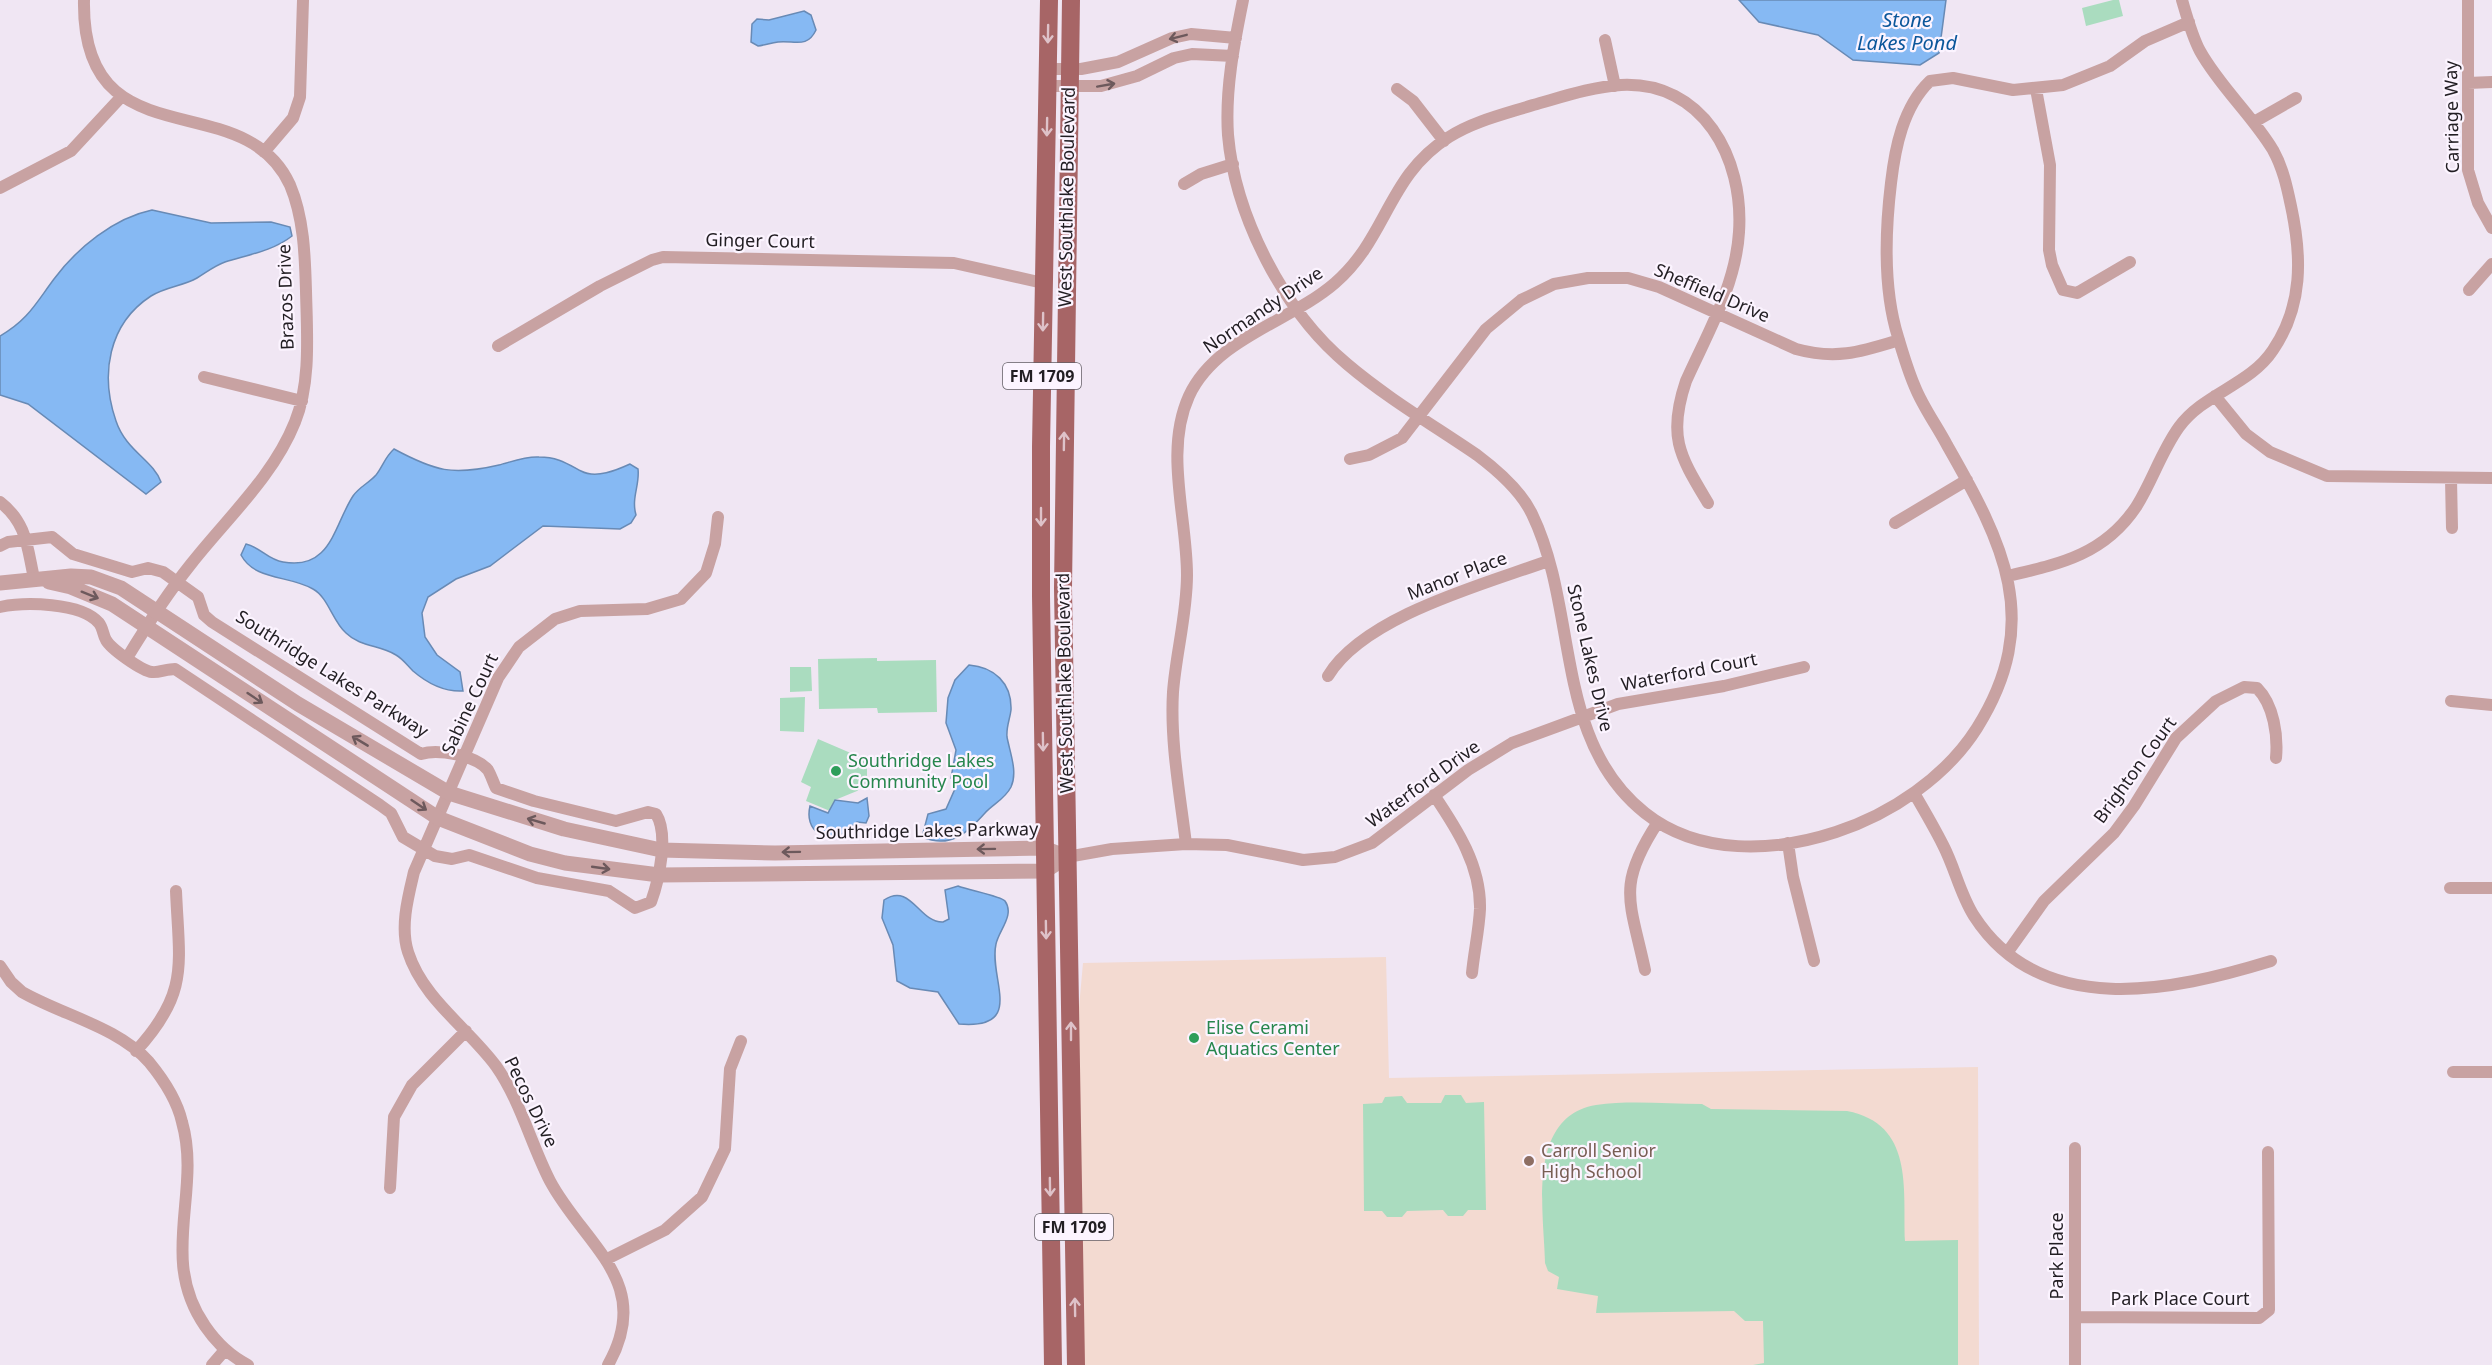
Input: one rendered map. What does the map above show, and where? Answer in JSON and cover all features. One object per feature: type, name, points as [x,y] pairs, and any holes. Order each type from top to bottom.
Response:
[{"type":"main road","name":"West Southlake Boulevard","points":[[1049,0],[1041,493],[1044,848],[1053,1365]]},
{"type":"main road","name":"West Southlake Boulevard","points":[[1071,0],[1063,577],[1076,1365]]},
{"type":"street","name":"Brazos Drive","points":[[84,0],[83,22],[90,55],[98,72],[122,96],[151,112],[229,132],[264,152],[289,183],[299,209],[305,257],[307,339],[302,401],[287,440],[274,461],[157,609],[127,658]]},
{"type":"street","points":[[264,152],[287,126],[298,106],[303,0]]},
{"type":"street","name":"Stone Lakes Drive","points":[[1243,0],[1233,56],[1228,134],[1233,164],[1247,216],[1258,242],[1297,309],[1345,363],[1494,468],[1524,501],[1533,515],[1548,561],[1581,716],[1594,751],[1606,771],[1632,802],[1658,822],[1685,835],[1726,846],[1811,840],[1842,830],[1881,813],[1914,793],[1962,748],[1996,695],[2011,640],[2012,621],[2008,576],[1989,521],[1916,389],[1899,340],[1888,291],[1888,204],[1894,153],[1907,116],[1923,87],[1939,78],[1953,78],[2013,90],[2063,85],[2110,66],[2145,41],[2189,22]]},
{"type":"street","points":[[2008,576],[2079,557],[2112,534],[2136,507],[2164,450],[2181,425],[2200,406],[2260,367],[2285,331],[2297,289],[2300,258],[2284,177],[2274,152],[2254,122],[2215,74],[2199,50],[2182,0]]},
{"type":"street","name":"Carriage Way","points":[[2468,0],[2468,170],[2478,204],[2492,228]]},
{"type":"street","points":[[1048,77],[1070,69],[1118,62],[1173,38],[1191,34],[1236,38]]},
{"type":"street","points":[[1605,40],[1615,86]]},
{"type":"street","points":[[1048,77],[1069,87],[1101,86],[1119,82],[1183,56],[1233,56]]},
{"type":"street","points":[[2468,82],[2492,82]]},
{"type":"street","name":"Normandy Drive","points":[[1186,844],[1175,746],[1173,697],[1187,575],[1178,430],[1189,397],[1213,364],[1252,334],[1325,291],[1360,258],[1405,177],[1414,165],[1444,141],[1488,119],[1573,94],[1615,86],[1653,88],[1679,97],[1701,115],[1727,150],[1732,165],[1739,232],[1731,278],[1686,381],[1680,399],[1676,429],[1681,458],[1707,503]]},
{"type":"street","points":[[1397,89],[1413,101],[1444,141]]},
{"type":"street","points":[[2036,89],[2050,165],[2049,250],[2052,265],[2063,290],[2077,293],[2130,262]]},
{"type":"street","points":[[0,188],[70,151],[122,96]]},
{"type":"street","points":[[2254,122],[2296,98]]},
{"type":"street","points":[[1184,184],[1201,174],[1233,164]]},
{"type":"street","name":"Ginger Court","points":[[498,346],[600,286],[652,260],[663,258],[954,263],[1043,283]]},
{"type":"street","points":[[2469,290],[2492,264]]},
{"type":"street","name":"Sheffield Drive","points":[[1350,459],[1393,445],[1420,416],[1486,328],[1521,300],[1554,284],[1588,278],[1628,278],[1659,287],[1796,349],[1817,354],[1837,356],[1899,340]]},
{"type":"street","points":[[204,377],[302,401]]},
{"type":"street","points":[[2215,396],[2246,434],[2270,452],[2318,472],[2360,478],[2492,478]]},
{"type":"street","points":[[2451,479],[2452,528]]},
{"type":"street","points":[[1895,523],[1967,480]]},
{"type":"street","points":[[0,502],[18,517],[26,539],[34,578]]},
{"type":"street","name":"Sabine Court","points":[[449,794],[498,678],[509,660],[531,636],[555,620],[580,611],[647,609],[681,600],[706,573],[715,544],[718,517]]},
{"type":"street","name":"Southridge Lakes Parkway","points":[[0,546],[8,542],[52,537],[73,554],[132,572],[157,569],[198,597],[204,615],[212,622],[400,743],[421,754],[439,750],[465,758],[488,771],[496,788],[534,801],[616,822],[648,812],[656,814],[663,834],[658,875],[651,902],[635,908],[609,891],[537,878],[469,855],[443,859],[403,837],[391,813],[380,805],[175,669],[152,673],[127,658],[107,641],[99,623],[76,611],[34,604],[0,607]]},
{"type":"street","name":"Manor Place","points":[[1328,676],[1346,652],[1397,621],[1432,603],[1548,561]]},
{"type":"street","name":"Southridge Lakes Parkway","points":[[0,583],[34,578],[91,577],[121,588],[157,609],[298,704],[449,794],[596,838],[661,850],[775,853],[1044,848],[1067,857]]},
{"type":"street","name":"Southridge Lakes Parkway","points":[[34,578],[71,587],[112,604],[438,818],[530,854],[565,863],[658,875],[1045,871]]},
{"type":"street","name":"Waterford Court","points":[[1581,716],[1618,704],[1725,686],[1804,667]]},
{"type":"street","name":"Brighton Court","points":[[2007,953],[2044,901],[2114,833],[2134,806],[2176,738],[2216,701],[2244,687],[2252,686],[2260,692],[2276,731],[2276,758]]},
{"type":"street","points":[[2451,701],[2492,705]]},
{"type":"street","name":"Waterford Drive","points":[[1067,857],[1112,849],[1186,844],[1227,845],[1303,860],[1335,857],[1372,843],[1434,795],[1512,743],[1581,716]]},
{"type":"street","points":[[1914,793],[1944,847],[1956,881],[1974,916],[2007,953],[2028,968],[2064,983],[2113,989],[2175,985],[2230,974],[2271,961]]},
{"type":"street","name":"Pecos Drive","points":[[449,794],[414,872],[408,893],[404,933],[407,949],[412,964],[429,992],[498,1069],[552,1185],[608,1259],[620,1286],[622,1301],[620,1333],[616,1351],[608,1365]]},
{"type":"street","points":[[1434,795],[1455,825],[1476,874],[1480,909],[1472,973]]},
{"type":"street","points":[[1645,970],[1628,884],[1638,852],[1658,822]]},
{"type":"street","points":[[1788,843],[1793,877],[1814,961]]},
{"type":"street","points":[[1045,871],[1067,857]]},
{"type":"street","points":[[2450,888],[2492,888]]},
{"type":"street","points":[[136,1051],[165,1016],[176,987],[179,970],[176,891]]},
{"type":"street","points":[[0,966],[11,982],[22,992],[104,1031],[136,1051],[159,1075],[183,1123],[187,1165],[181,1232],[183,1277],[197,1314],[225,1350],[248,1365]]},
{"type":"street","points":[[390,1188],[394,1117],[412,1085],[466,1031]]},
{"type":"street","points":[[608,1259],[665,1230],[702,1197],[725,1149],[730,1069],[741,1041]]},
{"type":"street","points":[[2453,1072],[2492,1071]]},
{"type":"street","name":"Park Place","points":[[2075,1148],[2075,1365]]},
{"type":"street","name":"Park Place Court","points":[[2075,1317],[2259,1318],[2269,1310],[2268,1152]]},
{"type":"street","points":[[212,1365],[225,1350]]},
{"type":"shaded area","name":"Carroll Senior High School","points":[[1386,957],[1389,1078],[1978,1067],[1979,1365],[1084,1365],[1078,1018],[1083,963]]},
{"type":"green space","points":[[2119,0],[2123,16],[2086,26],[2082,8]]},
{"type":"green space","points":[[877,658],[877,661],[936,660],[937,712],[878,713],[877,708],[819,709],[818,659]]},
{"type":"green space","points":[[790,667],[811,667],[812,691],[790,692]]},
{"type":"green space","points":[[805,697],[804,732],[780,731],[780,698]]},
{"type":"green space","name":"Southridge Lakes Community Pool","points":[[818,739],[867,760],[867,783],[857,791],[835,800],[830,811],[806,801],[811,787],[801,782]]},
{"type":"green space","points":[[1445,1095],[1461,1095],[1466,1103],[1484,1102],[1486,1210],[1468,1210],[1463,1216],[1448,1216],[1443,1210],[1407,1211],[1402,1217],[1387,1217],[1382,1211],[1364,1211],[1363,1104],[1382,1103],[1385,1097],[1402,1096],[1407,1103],[1441,1103]]},
{"type":"green space","points":[[1636,1102],[1702,1104],[1711,1109],[1847,1111],[1869,1118],[1884,1129],[1894,1144],[1900,1161],[1905,1200],[1905,1241],[1958,1240],[1958,1365],[1753,1365],[1764,1363],[1763,1321],[1745,1321],[1734,1311],[1596,1313],[1598,1296],[1557,1289],[1559,1277],[1548,1271],[1545,1263],[1542,1194],[1549,1147],[1558,1128],[1574,1113],[1596,1105]]},
{"type":"water","name":"Stone Lakes Pond","points":[[1739,0],[1946,0],[1939,53],[1920,65],[1853,60],[1818,35],[1759,22]]},
{"type":"water","points":[[804,11],[811,15],[816,30],[809,40],[758,46],[751,42],[752,24],[757,19],[769,20]]},
{"type":"water","points":[[152,210],[211,223],[271,222],[290,227],[292,236],[268,249],[225,262],[192,281],[156,293],[136,308],[125,321],[111,352],[109,386],[111,404],[120,431],[152,467],[161,482],[146,494],[28,404],[0,395],[0,336],[25,317],[63,267],[97,236],[124,220]]},
{"type":"water","points":[[394,449],[433,467],[456,471],[483,468],[534,457],[556,459],[593,474],[606,473],[630,464],[638,469],[634,503],[636,515],[631,523],[620,529],[543,526],[490,566],[456,579],[428,597],[422,613],[425,637],[437,655],[460,672],[463,691],[436,686],[418,675],[396,655],[352,638],[337,623],[323,598],[313,589],[255,569],[241,555],[246,544],[278,561],[299,563],[312,560],[329,543],[353,496],[376,475]]},
{"type":"water","points":[[969,665],[994,673],[1005,684],[1011,700],[1007,737],[1013,762],[1013,781],[1006,795],[965,833],[950,840],[932,840],[922,837],[928,814],[946,809],[958,782],[951,778],[956,750],[946,723],[948,698],[955,680]]},
{"type":"water","points":[[867,798],[869,816],[866,823],[857,822],[842,834],[829,837],[817,833],[811,824],[810,806],[828,813],[835,800],[858,803]]},
{"type":"water","points":[[958,886],[1002,899],[1008,906],[1007,917],[996,944],[995,957],[1000,999],[998,1010],[992,1019],[980,1024],[959,1024],[938,992],[910,988],[897,981],[893,945],[882,918],[884,900],[893,896],[901,896],[935,921],[943,922],[949,919],[945,890]]},
{"type":"place","name":"Southridge Lakes Community Pool","points":[[836,771]]},
{"type":"place","name":"Elise Cerami Aquatics Center","points":[[1194,1038]]},
{"type":"place","name":"Carroll Senior High School","points":[[1529,1161]]}]
